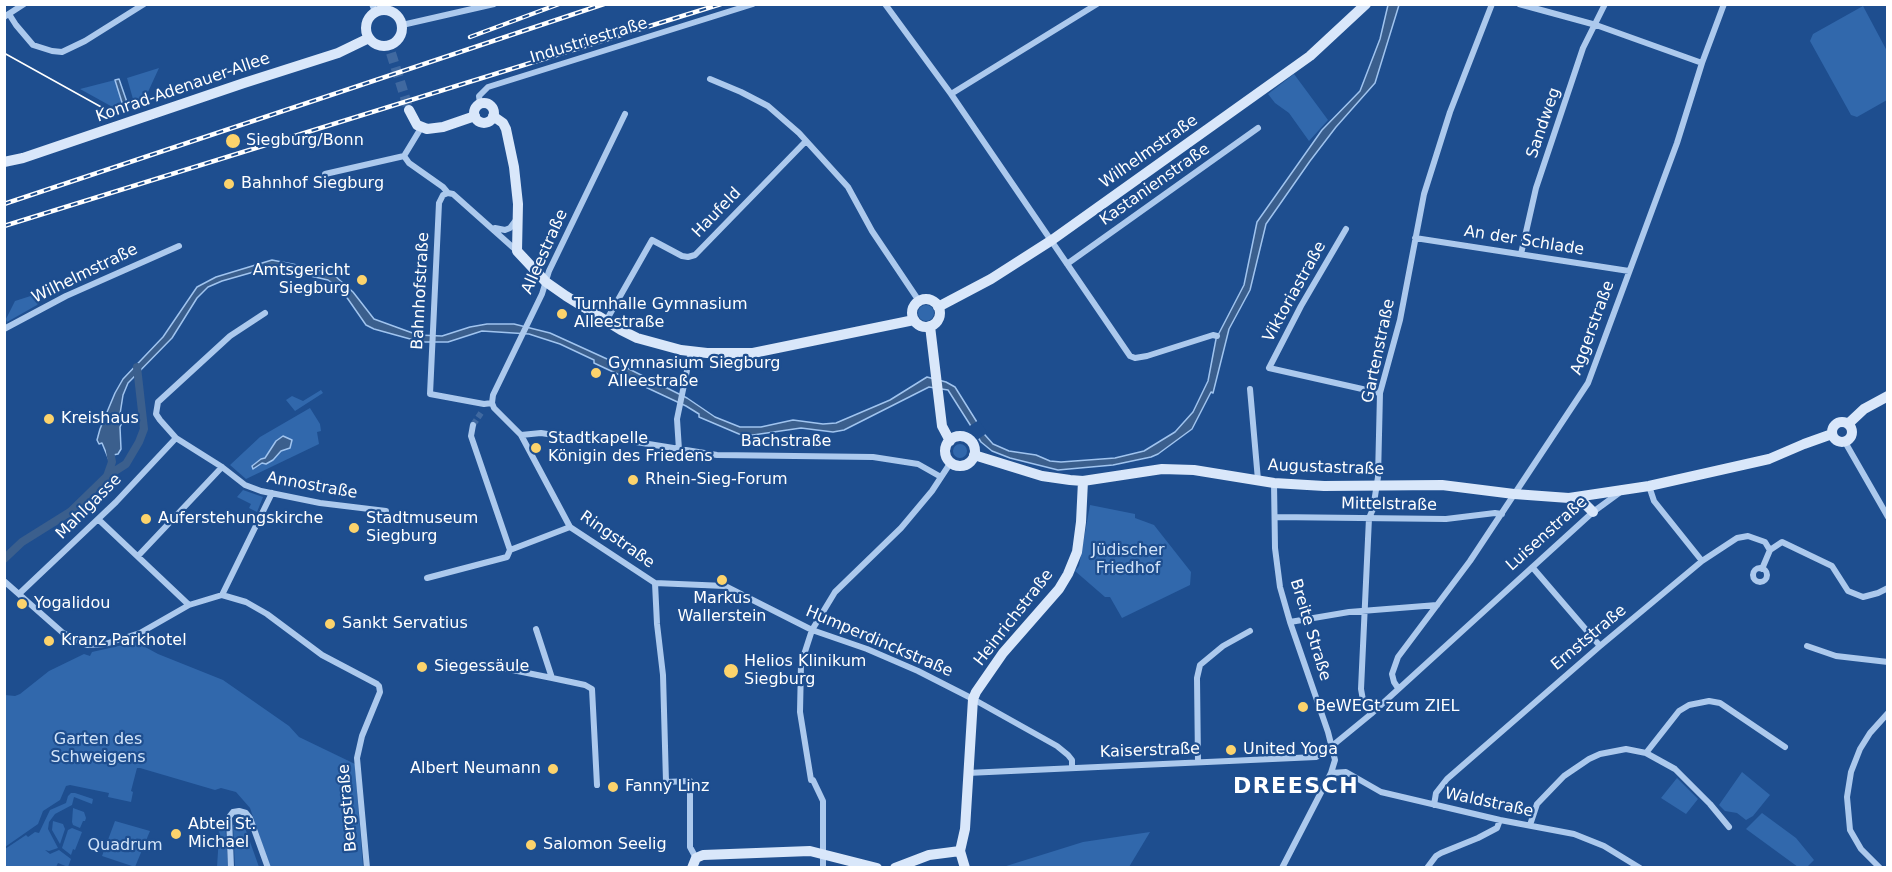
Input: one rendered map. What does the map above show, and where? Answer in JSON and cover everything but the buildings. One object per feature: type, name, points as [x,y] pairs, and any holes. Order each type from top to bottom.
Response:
[{"type":"main road","name":"Wilhelmstraße","points":[[938,307],[991,279],[1052,240],[1310,56],[1366,4]]},
{"type":"main road","points":[[374,8],[392,11],[402,25],[400,36],[390,49],[377,45],[366,32],[367,20],[374,8]]},
{"type":"main road","name":"Konrad-Adenauer-Allee","points":[[4,162],[23,158],[338,53],[369,38]]},
{"type":"main road","points":[[480,104],[489,105],[493,109],[493,116],[484,123],[475,116],[475,109],[480,104]]},
{"type":"main road","points":[[409,110],[414,121],[421,128],[433,129],[475,116]]},
{"type":"main road","points":[[493,116],[502,123],[508,136],[518,204],[517,251],[546,282],[566,297],[637,338],[691,351],[753,353],[914,320]]},
{"type":"main road","points":[[928,299],[938,307],[939,318],[930,326],[923,327],[914,320],[912,312],[919,301],[928,299]]},
{"type":"main road","points":[[930,326],[942,426],[950,441],[946,453],[951,462],[958,465],[966,464],[974,455],[974,446],[969,439],[961,436],[950,441]]},
{"type":"main road","points":[[1848,424],[1864,410],[1887,396]]},
{"type":"main road","points":[[1842,422],[1848,424],[1852,429],[1852,435],[1845,442],[1836,440],[1832,434],[1836,424],[1842,422]]},
{"type":"main road","name":"Luisenstraße","points":[[1622,491],[1769,459],[1832,434]]},
{"type":"main road","name":"Augustastraße","points":[[974,455],[1042,476],[1083,481],[1162,469],[1194,470],[1274,483],[1324,486],[1442,485],[1569,498],[1622,491]]},
{"type":"main road","name":"Heinrichstraße","points":[[960,851],[965,829],[973,699],[1003,653],[1059,588],[1068,574],[1077,552],[1083,481]]},
{"type":"main road","name":"Augustastraße","points":[[1569,498],[1584,504],[1593,512]]},
{"type":"main road","points":[[694,862],[703,855],[810,851],[877,867]]},
{"type":"main road","points":[[895,867],[928,855],[960,851],[965,867]]},
{"type":"street","points":[[24,4],[7,16],[33,45],[62,52],[85,41],[144,4]]},
{"type":"street","points":[[402,25],[494,4]]},
{"type":"street","name":"Industriestraße","points":[[480,104],[479,96],[488,87],[753,4]]},
{"type":"street","points":[[885,4],[951,94],[1130,356],[1135,358],[1147,356],[1213,335],[1217,336]]},
{"type":"street","points":[[951,94],[1096,4]]},
{"type":"street","name":"Gartenstraße","points":[[1371,714],[1363,700],[1361,689],[1369,518],[1373,509],[1376,486],[1380,393],[1400,320],[1423,200],[1450,112],[1491,4]]},
{"type":"street","points":[[1519,4],[1596,25],[1702,63]]},
{"type":"street","name":"Sandweg","points":[[1521,254],[1536,188],[1583,48],[1605,4]]},
{"type":"street","name":"Aggerstraße","points":[[1398,688],[1392,674],[1394,664],[1470,561],[1588,383],[1677,143],[1702,63],[1724,4]]},
{"type":"street","points":[[710,79],[768,106],[806,141],[848,187],[872,231],[919,301]]},
{"type":"street","name":"Alleestraße","points":[[492,403],[493,395],[549,271],[625,114]]},
{"type":"street","points":[[325,174],[404,156],[421,128]]},
{"type":"street","name":"Kastanienstraße","points":[[1067,264],[1258,128]]},
{"type":"street","name":"Haufeld","points":[[606,321],[652,240],[681,256],[688,258],[694,255],[806,141]]},
{"type":"street","points":[[404,156],[409,163],[448,193],[453,194],[517,251]]},
{"type":"street","name":"Bahnhofstraße","points":[[448,193],[443,195],[439,202],[430,394],[484,404]]},
{"type":"street","points":[[492,227],[505,230],[510,228],[517,219]]},
{"type":"street","name":"Viktoriastraße","points":[[1346,229],[1301,306],[1269,368],[1380,393]]},
{"type":"street","name":"An der Schlade","points":[[1415,238],[1629,271]]},
{"type":"street","name":"Wilhelmstraße","points":[[4,329],[66,296],[179,246]]},
{"type":"street","name":"Annostraße","points":[[265,313],[230,336],[158,402],[156,414],[176,438],[222,466],[245,485],[261,492],[386,511]]},
{"type":"street","points":[[679,450],[677,419],[691,351]]},
{"type":"street","points":[[1250,389],[1258,480]]},
{"type":"street","points":[[480,413],[484,404],[492,403]]},
{"type":"street","name":"Ringstraße","points":[[492,403],[520,435],[570,527],[656,582],[657,624],[663,675],[666,782],[690,781],[690,848],[694,862]]},
{"type":"street","points":[[428,578],[507,557],[510,550],[471,436],[473,425]]},
{"type":"street","name":"Bachstraße","points":[[520,435],[536,433],[573,438],[605,437],[717,455],[873,457],[918,464],[941,477]]},
{"type":"street","name":"Mahlgasse","points":[[20,593],[98,519],[176,438]]},
{"type":"street","points":[[1845,442],[1885,507],[1887,517]]},
{"type":"street","points":[[824,867],[823,801],[812,780],[800,712],[801,664],[812,630],[835,592],[901,528],[932,491],[951,462]]},
{"type":"street","points":[[138,556],[222,466]]},
{"type":"street","name":"Breite Straße","points":[[1274,483],[1275,548],[1281,586],[1290,622],[1332,747]]},
{"type":"street","points":[[1649,486],[1654,501],[1702,561]]},
{"type":"street","name":"Luisenstraße","points":[[1332,747],[1593,512],[1622,491]]},
{"type":"street","points":[[4,581],[63,633],[87,645],[105,644],[140,633],[189,605],[222,595],[272,493]]},
{"type":"street","name":"Mittelstraße","points":[[1275,517],[1446,519],[1502,514]]},
{"type":"street","points":[[98,519],[189,605]]},
{"type":"street","points":[[510,550],[570,527]]},
{"type":"street","name":"Ernststraße","points":[[1434,805],[1436,793],[1447,779],[1599,646],[1702,561],[1743,536],[1753,537],[1765,543],[1770,550]]},
{"type":"street","points":[[1762,568],[1770,550],[1782,543],[1832,566],[1848,591],[1863,597],[1887,588]]},
{"type":"street","points":[[1533,568],[1599,646]]},
{"type":"street","name":"Humperdinckstraße","points":[[656,582],[725,586],[812,630],[867,649],[918,671],[973,699],[1063,751],[1071,760],[1072,768]]},
{"type":"street","name":"Bergstraße","points":[[222,595],[246,602],[267,614],[321,655],[379,686],[380,692],[362,736],[357,758],[367,867]]},
{"type":"street","points":[[1290,622],[1364,611],[1437,605]]},
{"type":"street","points":[[536,629],[552,678]]},
{"type":"street","points":[[1198,762],[1197,678],[1200,665],[1223,646],[1250,631]]},
{"type":"street","points":[[1807,646],[1836,656],[1887,662]]},
{"type":"street","points":[[483,664],[585,685],[592,689],[597,785]]},
{"type":"street","points":[[1646,753],[1679,711],[1689,705],[1709,701],[1720,703],[1785,747]]},
{"type":"street","points":[[1880,867],[1861,849],[1850,830],[1847,797],[1851,772],[1860,749],[1887,713]]},
{"type":"street","points":[[1282,867],[1331,774],[1335,760],[1332,747]]},
{"type":"street","name":"Kaiserstraße","points":[[967,773],[1316,757],[1332,747]]},
{"type":"street","points":[[1530,825],[1537,804],[1564,776],[1589,759],[1613,750],[1626,749],[1646,753],[1675,769],[1729,827]]},
{"type":"street","name":"Waldstraße","points":[[1331,774],[1346,772],[1381,792],[1586,838],[1640,867]]},
{"type":"street","points":[[231,867],[230,817],[233,812],[239,811],[246,813],[250,818],[268,867]]},
{"type":"street","points":[[1427,867],[1441,853],[1497,828],[1500,820]]},
{"type":"green space","points":[[1863,6],[1887,51],[1887,100],[1857,117],[1851,115],[1810,41],[1813,34]]},
{"type":"green space","points":[[159,68],[142,105],[135,106],[127,78]]},
{"type":"green space","points":[[1294,74],[1328,120],[1309,141],[1289,113],[1275,103],[1268,94]]},
{"type":"green space","points":[[115,80],[124,108],[118,110],[80,89]]},
{"type":"green space","points":[[43,292],[42,299],[37,305],[7,322],[6,319],[15,301]]},
{"type":"green space","points":[[926,305],[934,313],[926,321],[918,313]]},
{"type":"green space","points":[[321,390],[323,393],[295,411],[286,400],[292,396],[303,401]]},
{"type":"green space","points":[[310,408],[320,424],[321,431],[317,432],[319,444],[246,479],[230,465],[260,437]]},
{"type":"green space","points":[[957,444],[963,444],[967,451],[963,458],[957,458],[953,454],[953,448]]},
{"type":"green space","points":[[243,490],[263,497],[257,512],[249,508],[251,504],[237,497]]},
{"type":"green space","name":"Jüdischer Friedhof","points":[[1090,505],[1135,514],[1135,518],[1154,525],[1191,572],[1190,585],[1122,618],[1110,597],[1105,597],[1075,571],[1079,566]]},
{"type":"green space","name":"Garten des Schweigens","points":[[136,642],[158,654],[223,680],[289,726],[299,737],[355,764],[363,867],[270,867],[250,808],[236,792],[221,788],[215,790],[140,768],[137,768],[131,791],[133,792],[131,802],[108,797],[109,793],[66,786],[60,800],[43,811],[38,824],[5,847],[5,695],[20,694],[49,671],[84,654],[90,656],[92,652]]},
{"type":"green space","points":[[1742,772],[1770,795],[1753,816],[1746,820],[1737,813],[1725,811],[1719,805]]},
{"type":"green space","points":[[1677,778],[1698,799],[1686,814],[1661,798]]},
{"type":"green space","points":[[71,793],[93,799],[92,804],[74,797],[72,805],[55,814],[49,822],[48,829],[58,848],[45,850],[50,854],[59,850],[71,859],[68,867],[58,863],[56,867],[5,867],[5,849],[26,835],[28,837],[35,832],[39,833],[50,810],[66,803]]},
{"type":"green space","points":[[73,808],[84,812],[86,818],[80,828],[73,825]]},
{"type":"green space","points":[[1762,813],[1796,838],[1814,860],[1807,867],[1798,867],[1746,829]]},
{"type":"green space","points":[[53,821],[63,824],[65,829],[60,844],[52,830]]},
{"type":"green space","name":"Quadrum","points":[[115,821],[150,831],[135,867],[102,856]]},
{"type":"green space","points":[[220,821],[225,822],[228,867],[217,867]]},
{"type":"green space","points":[[233,825],[244,825],[259,867],[235,867]]},
{"type":"green space","points":[[72,828],[82,832],[71,855],[62,848],[68,830]]},
{"type":"green space","points":[[1150,832],[1129,867],[1003,867],[1083,842]]},
{"type":"shaded area","points":[[1388,5],[1399,5],[1375,83],[1336,127],[1266,224],[1250,290],[1229,329],[1213,393],[1211,392],[1192,429],[1151,457],[1113,465],[1058,470],[1010,458],[992,451],[981,442],[948,390],[929,387],[844,430],[833,432],[801,428],[753,435],[739,434],[699,417],[699,414],[686,406],[594,363],[594,360],[560,344],[529,334],[482,331],[448,342],[421,342],[366,325],[341,289],[328,280],[271,267],[208,287],[197,298],[172,338],[128,383],[123,395],[120,414],[123,420],[120,427],[121,449],[118,454],[113,455],[114,460],[109,460],[102,443],[99,444],[97,440],[115,393],[123,379],[163,337],[197,287],[216,277],[272,260],[334,275],[353,292],[374,319],[418,335],[442,336],[487,324],[514,324],[550,333],[629,369],[687,398],[715,417],[740,427],[761,427],[793,420],[823,424],[836,423],[890,400],[927,377],[955,387],[985,435],[993,444],[1009,451],[1061,462],[1115,458],[1144,451],[1175,432],[1193,412],[1208,381],[1216,339],[1244,285],[1257,222],[1322,130],[1360,91],[1380,39]]},
{"type":"shaded area","points":[[119,79],[129,108],[124,109],[115,80]]},
{"type":"shaded area","points":[[283,436],[292,440],[290,448],[281,451],[266,464],[262,463],[253,469],[252,466],[265,458],[276,441]]},
{"type":"pier","points":[[280,261],[297,265],[299,275],[282,270]]},
{"type":"pier","points":[[979,420],[987,433],[977,440],[968,427]]},
{"type":"waterway","points":[[107,476],[126,464],[144,429],[137,367]]},
{"type":"waterway","points":[[4,559],[22,542],[70,512],[107,476],[112,462],[110,451]]},
{"type":"tunnel","points":[[391,53],[409,110]]},
{"type":"tunnel","points":[[473,425],[481,413]]},
{"type":"tram line","points":[[4,53],[112,113]]},
{"type":"railway","points":[[470,37],[559,4]]},
{"type":"railway","points":[[4,204],[604,4]]},
{"type":"railway","points":[[4,226],[721,4]]},
{"type":"place","name":"Siegburg/Bonn","points":[[233,141]]},
{"type":"place","name":"Bahnhof Siegburg","points":[[229,184]]},
{"type":"place","name":"Amtsgericht Siegburg","points":[[362,280]]},
{"type":"place","name":"Turnhalle Gymnasium Alleestraße","points":[[562,314]]},
{"type":"place","name":"Gymnasium Siegburg Alleestraße","points":[[596,373]]},
{"type":"place","name":"Kreishaus","points":[[49,419]]},
{"type":"place","name":"Stadtkapelle Königin des Friedens","points":[[536,448]]},
{"type":"place","name":"Rhein-Sieg-Forum","points":[[633,480]]},
{"type":"place","name":"Auferstehungskirche","points":[[146,519]]},
{"type":"place","name":"Stadtmuseum Siegburg","points":[[354,528]]},
{"type":"place","name":"Markus Wallerstein","points":[[722,580]]},
{"type":"place","name":"Yogalidou","points":[[22,604]]},
{"type":"place","name":"Sankt Servatius","points":[[330,624]]},
{"type":"place","name":"Kranz Parkhotel","points":[[49,641]]},
{"type":"place","name":"Siegessäule","points":[[422,667]]},
{"type":"place","name":"Helios Klinikum Siegburg","points":[[731,671]]},
{"type":"place","name":"BeWEGt zum ZIEL","points":[[1303,707]]},
{"type":"place","name":"United Yoga","points":[[1231,750]]},
{"type":"place","name":"Albert Neumann","points":[[553,769]]},
{"type":"place","name":"Fanny Linz","points":[[613,787]]},
{"type":"place","name":"Abtei St. Michael","points":[[176,834]]},
{"type":"place","name":"Salomon Seelig","points":[[531,845]]},
{"type":"district","name":"DREESCH","points":[[1296,787]]}]
